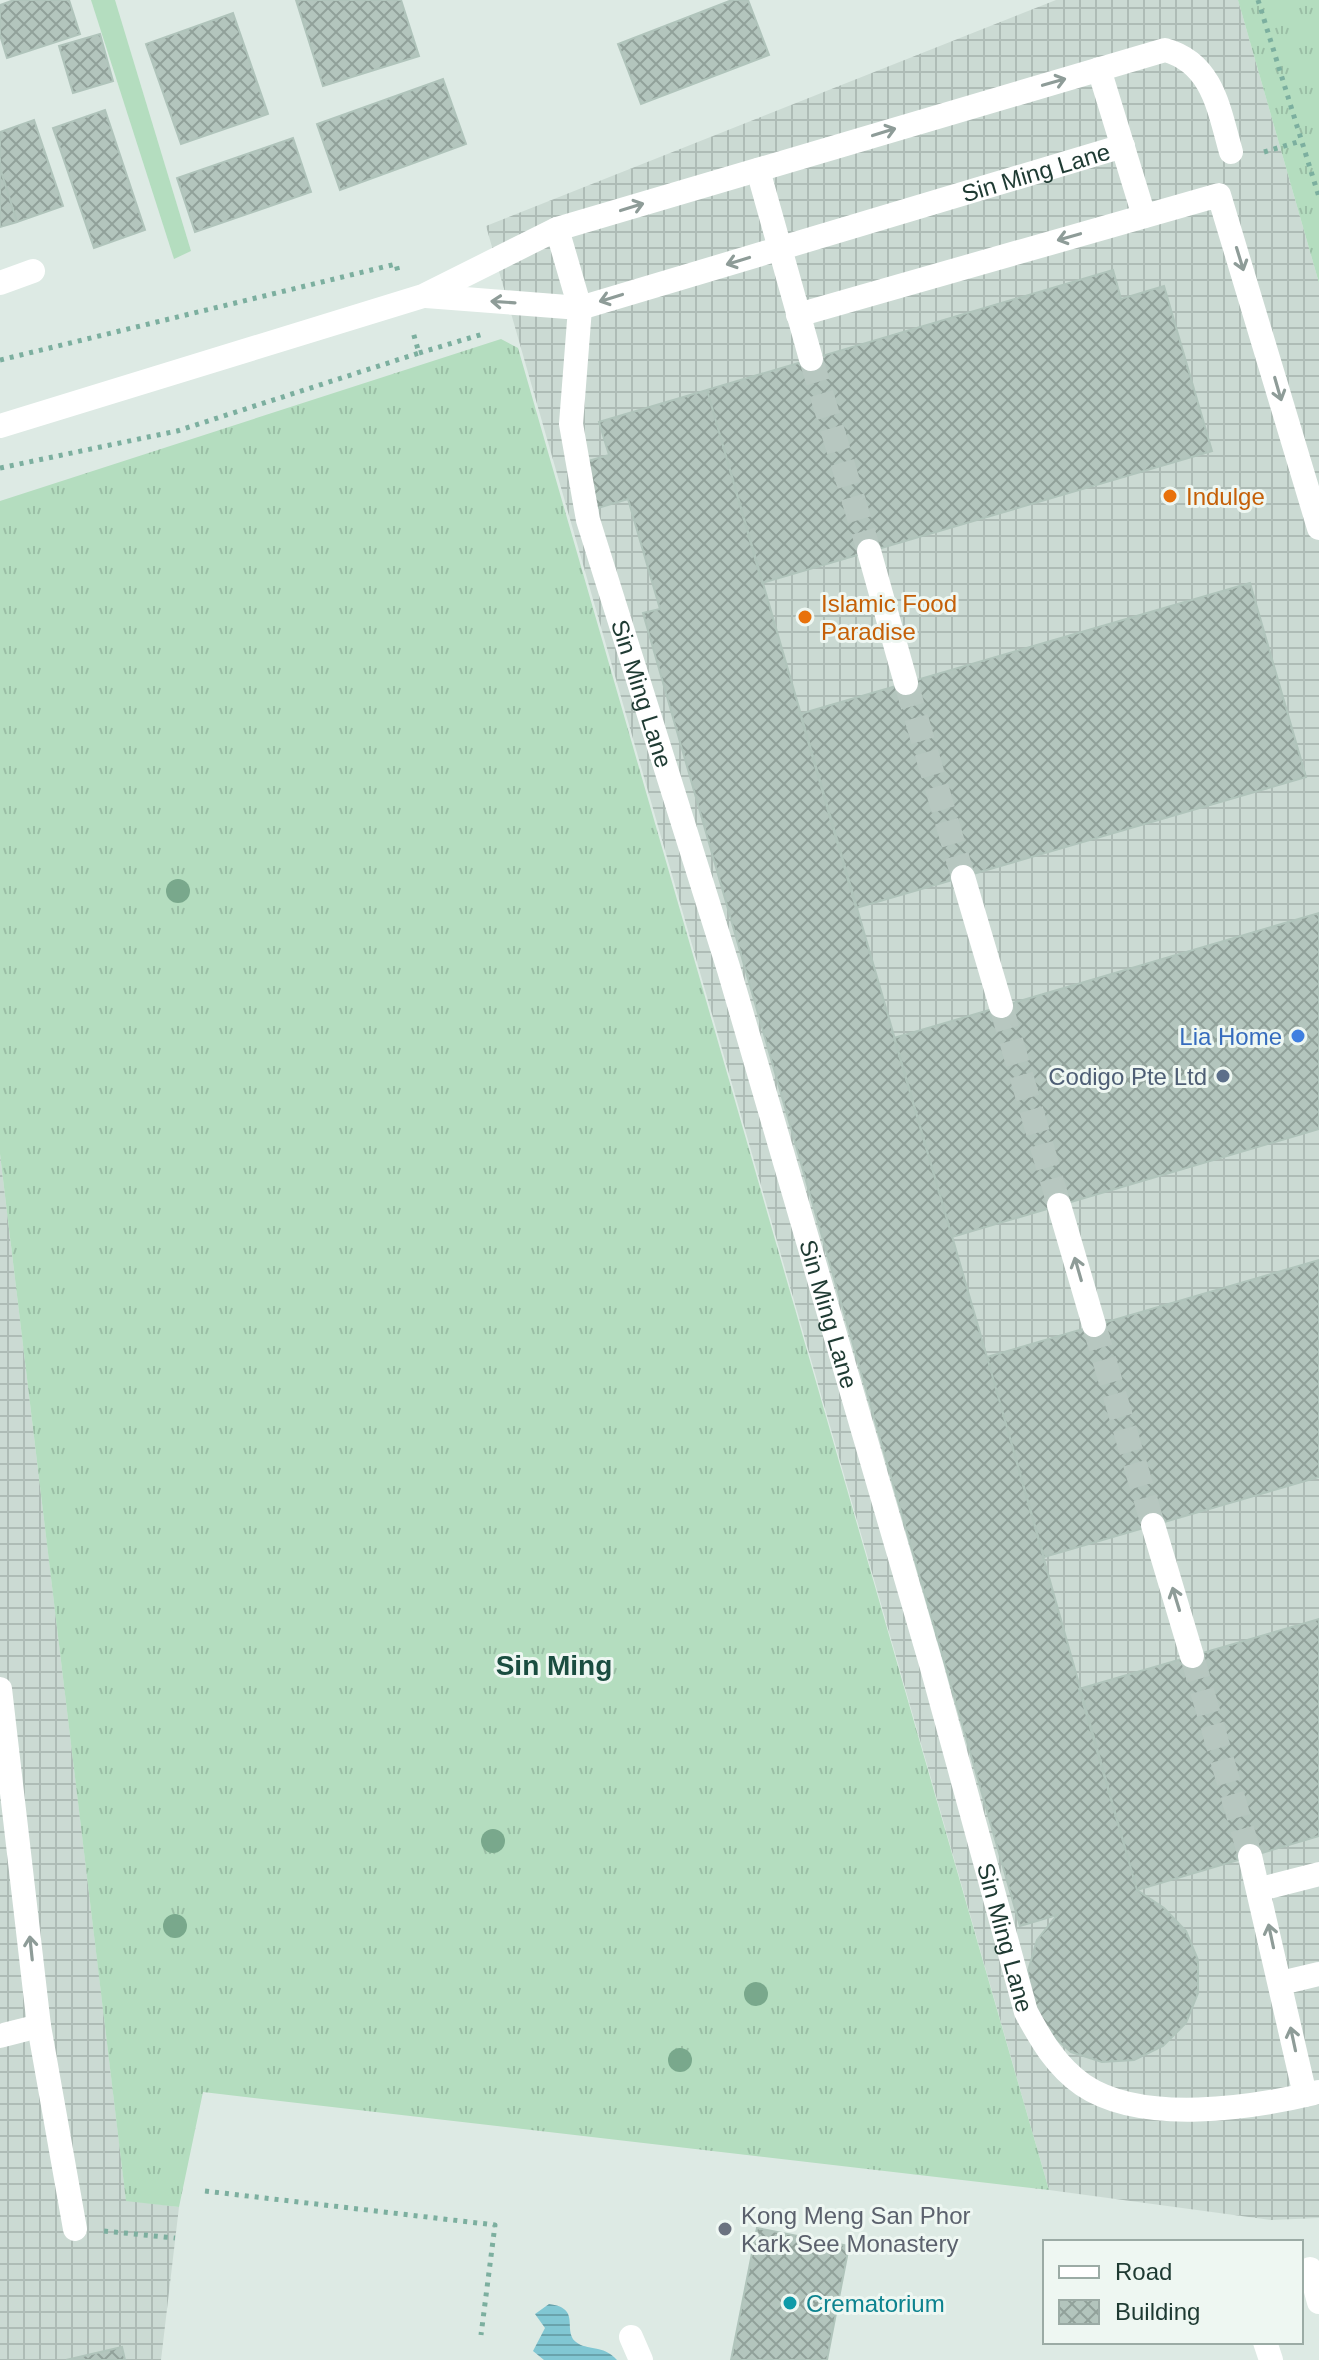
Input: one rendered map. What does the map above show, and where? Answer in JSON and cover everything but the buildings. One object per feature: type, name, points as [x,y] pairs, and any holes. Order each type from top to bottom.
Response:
[{"type":"street","name":"Sin Ming Lane","points":[[0,426],[414,299],[557,229],[1165,50],[1182,55],[1213,87],[1231,152]]},
{"type":"street","points":[[1099,69],[1144,216]]},
{"type":"street","name":"Sin Ming Lane","points":[[414,299],[580,308],[1123,146]]},
{"type":"street","points":[[758,170],[811,359]]},
{"type":"street","points":[[798,315],[1220,196],[1319,528]]},
{"type":"street","name":"Sin Ming Lane","points":[[557,229],[580,308],[571,424],[588,520],[734,985],[931,1664],[1026,2012],[1050,2054],[1083,2085],[1133,2106],[1244,2107],[1312,2094]]},
{"type":"street","points":[[0,283],[33,271]]},
{"type":"street","points":[[869,551],[906,683]]},
{"type":"street","points":[[963,877],[1001,1006]]},
{"type":"street","points":[[1059,1205],[1094,1325]]},
{"type":"street","points":[[1153,1525],[1192,1656]]},
{"type":"street","points":[[0,1689],[39,2026],[75,2229]]},
{"type":"street","points":[[1250,1856],[1312,2094]]},
{"type":"street","points":[[1261,1889],[1319,1874]]},
{"type":"street","points":[[1281,1983],[1319,1974]]},
{"type":"street","points":[[0,2036],[39,2026]]},
{"type":"street","points":[[1310,2269],[1319,2302]]},
{"type":"street","points":[[631,2337],[641,2360]]},
{"type":"path","points":[[1258,0],[1319,197]]},
{"type":"path","points":[[1259,153],[1301,141]]},
{"type":"path","points":[[0,360],[396,264],[414,299],[419,353],[177,431],[0,468]]},
{"type":"path","points":[[205,2191],[495,2225],[481,2335]]},
{"type":"path","points":[[75,2229],[175,2238]]},
{"type":"shaded area","points":[[1056,0],[1238,0],[1319,283],[1319,2218],[1271,2220],[1049,2190],[486,226]]},
{"type":"shaded area","points":[[0,1154],[126,2200],[179,2207],[161,2360],[0,2360]]},
{"type":"green space","points":[[91,0],[115,0],[191,251],[174,259]]},
{"type":"green space","points":[[1238,0],[1319,0],[1319,283]]},
{"type":"green space","points":[[501,339],[518,348],[1049,2190],[203,2092],[179,2207],[126,2201],[0,1154],[0,501]]},
{"type":"water","points":[[549,2304],[565,2310],[576,2342],[606,2352],[617,2360],[544,2360],[533,2351],[545,2328],[535,2314]]},
{"type":"tunnel","points":[[811,359],[869,551]]},
{"type":"tunnel","points":[[906,683],[963,877]]},
{"type":"tunnel","points":[[1001,1006],[1059,1205]]},
{"type":"tunnel","points":[[1094,1325],[1153,1525]]},
{"type":"tunnel","points":[[1192,1656],[1250,1856]]},
{"type":"place","name":"Indulge","points":[[1170,496]]},
{"type":"place","name":"Islamic Food Paradise","points":[[805,617]]},
{"type":"place","name":"Lia Home","points":[[1298,1036]]},
{"type":"place","name":"Codigo Pte Ltd","points":[[1223,1076]]},
{"type":"place","name":"Kong Meng San Phor Kark See Monastery","points":[[725,2229]]},
{"type":"place","name":"Crematorium","points":[[790,2303]]},
{"type":"district","name":"Sin Ming","points":[[554,1665]]}]
